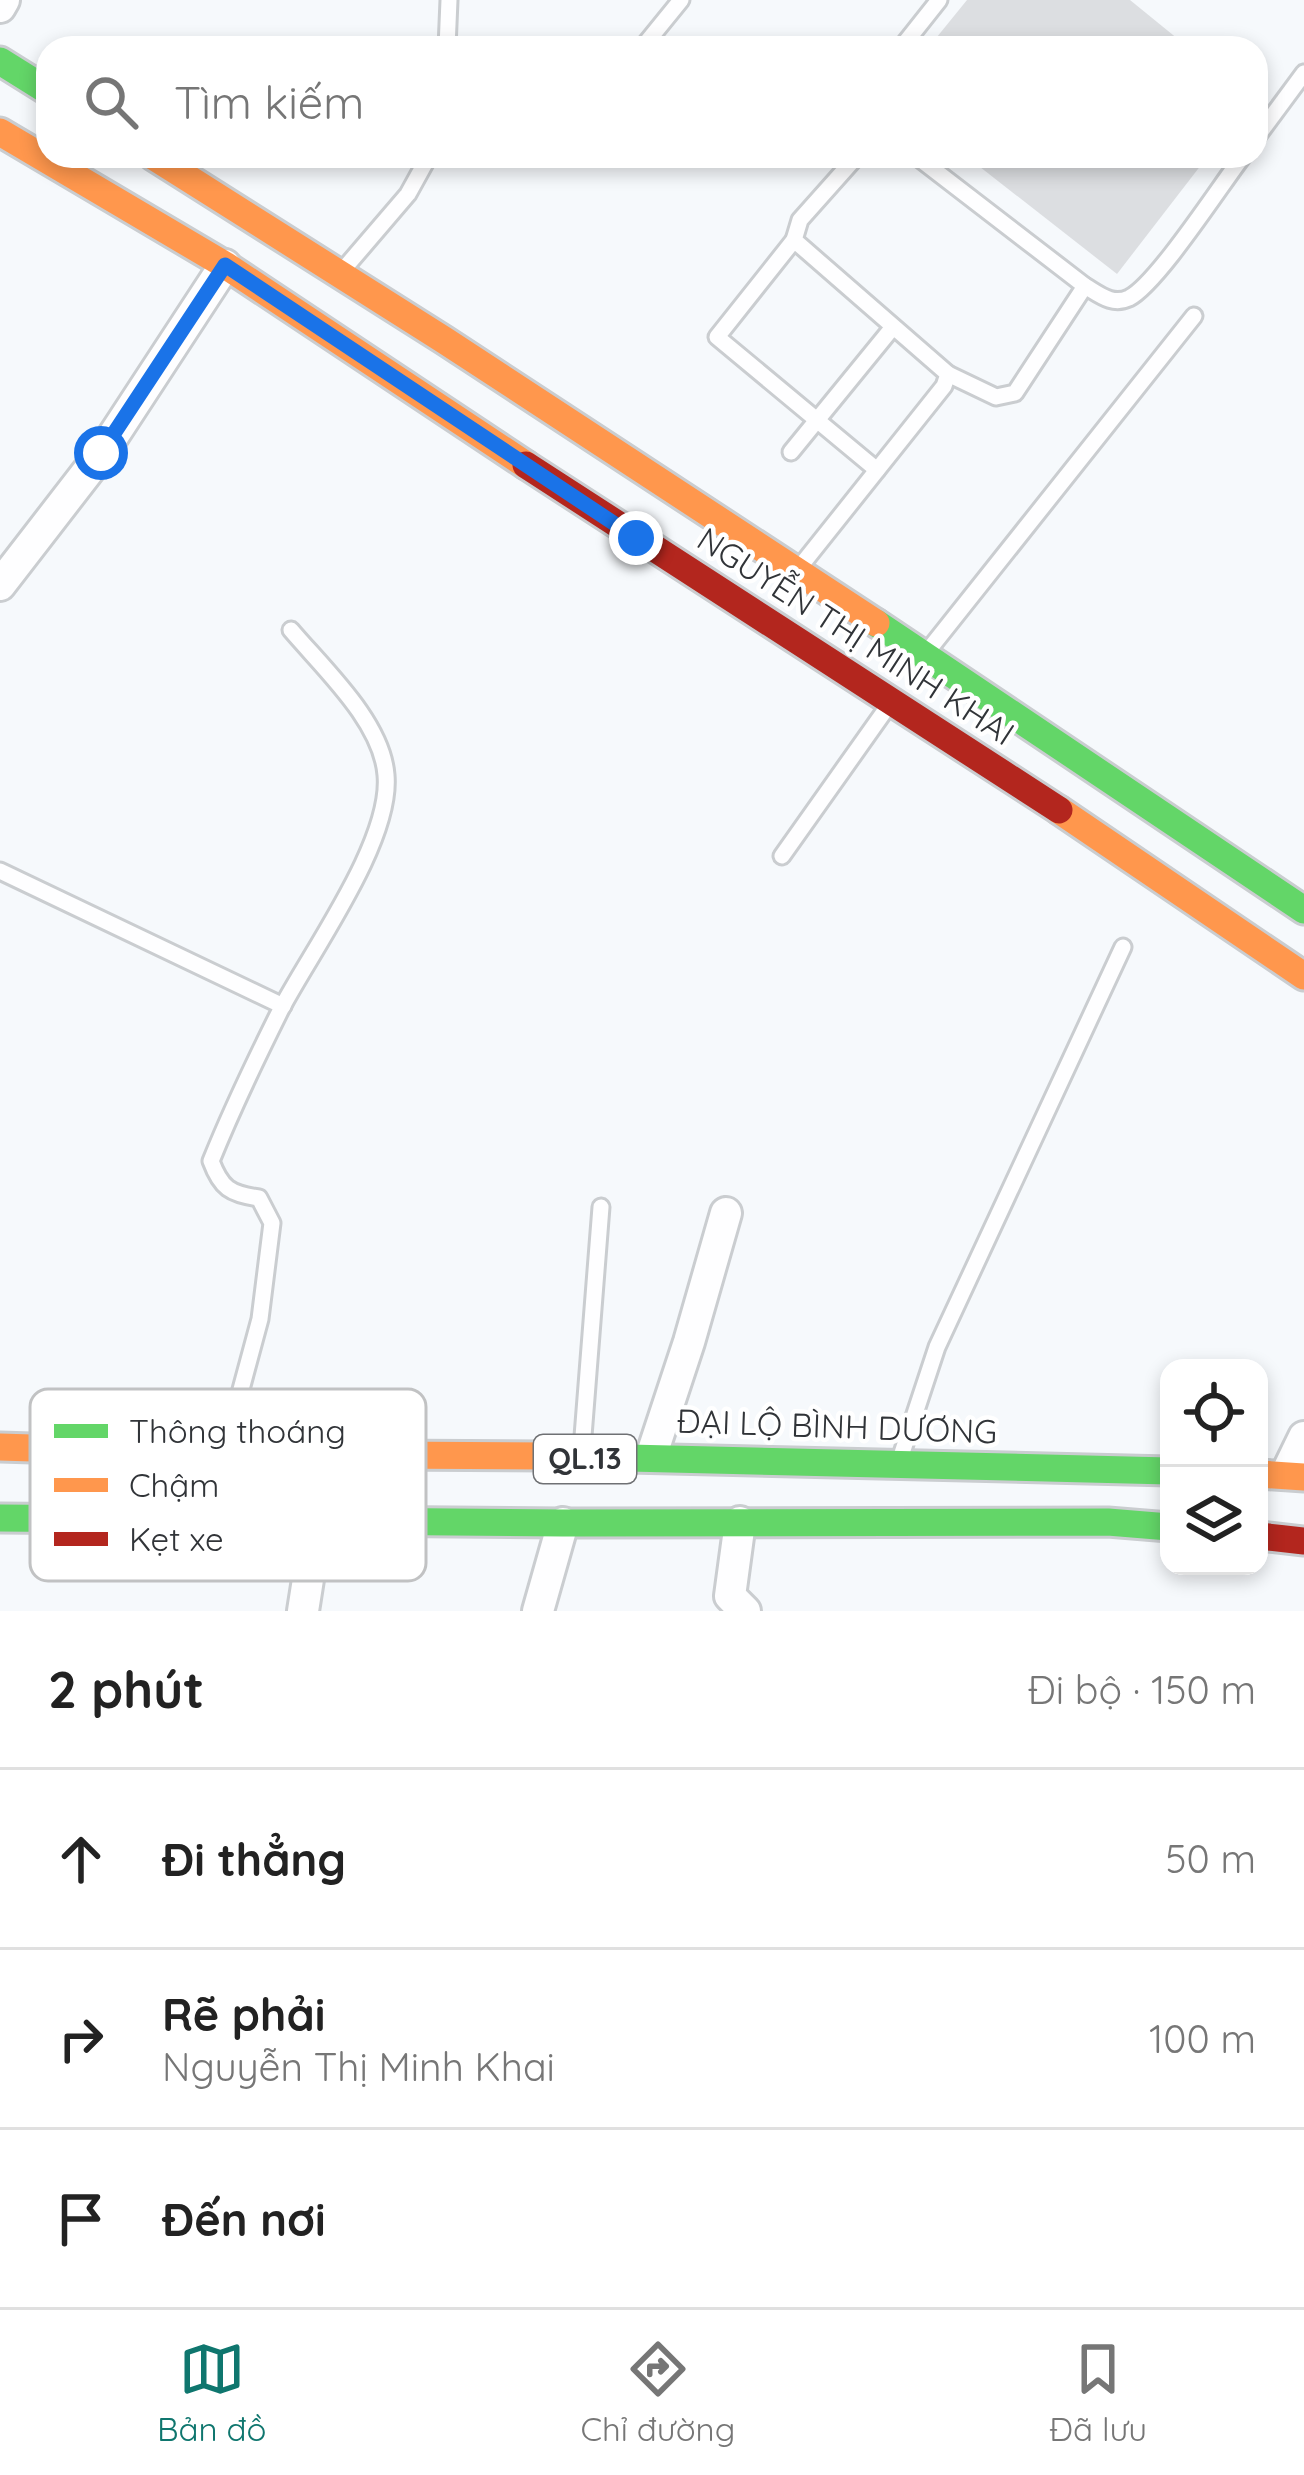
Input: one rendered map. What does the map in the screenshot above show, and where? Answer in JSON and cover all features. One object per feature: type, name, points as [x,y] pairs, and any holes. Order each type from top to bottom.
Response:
[{"type":"main road","points":[[0,61],[36,84]]},
{"type":"main road","name":"NGUYỄN THỊ MINH KHAI","points":[[0,133],[36,154]]},
{"type":"main road","name":"NGUYỄN THỊ MINH KHAI","points":[[60,168],[225,265],[636,538],[779,594],[909,678],[991,764],[1304,976]]},
{"type":"main road","name":"NGUYỄN THỊ MINH KHAI","points":[[172,168],[341,273],[779,594],[909,678],[1304,910]]},
{"type":"main road","name":"ĐẠI LỘ BÌNH DƯƠNG","points":[[0,1447],[30,1448]]},
{"type":"main road","name":"ĐẠI LỘ BÌNH DƯƠNG","points":[[426,1509],[572,1491],[651,1457],[1160,1471]]},
{"type":"main road","name":"ĐẠI LỘ BÌNH DƯƠNG","points":[[426,1475],[572,1491],[740,1522],[1108,1522],[1160,1527]]},
{"type":"main road","name":"ĐẠI LỘ BÌNH DƯƠNG","points":[[0,1518],[30,1518]]},
{"type":"main road","points":[[1268,1537],[1304,1540]]},
{"type":"street","points":[[0,585],[101,453],[225,265]]},
{"type":"street","points":[[651,1457],[726,1214]]},
{"type":"street","points":[[1283,1475],[1304,1437]]},
{"type":"street","points":[[538,1611],[572,1491]]},
{"type":"street","points":[[740,1522],[730,1596],[745,1611]]},
{"type":"street","points":[[303,1611],[307,1581]]},
{"type":"lane","points":[[448,36],[449,0]]},
{"type":"lane","points":[[652,36],[681,0]]},
{"type":"lane","points":[[911,36],[939,0]]},
{"type":"lane","points":[[1268,122],[1304,74]]},
{"type":"lane","points":[[341,273],[408,194],[422,168]]},
{"type":"lane","points":[[846,168],[800,220],[794,240],[717,337],[877,470]]},
{"type":"lane","points":[[932,168],[1111,301],[1128,298],[1151,279],[1234,168]]},
{"type":"lane","points":[[794,240],[948,374],[996,397],[1015,392],[1085,286]]},
{"type":"lane","points":[[782,856],[909,678],[1194,316]]},
{"type":"lane","points":[[791,452],[893,327]]},
{"type":"lane","points":[[779,594],[944,386],[948,374]]},
{"type":"lane","points":[[241,1389],[260,1319],[272,1223],[259,1198],[242,1196],[220,1183],[211,1161],[283,1006],[372,843],[385,805],[386,772],[374,737],[358,710],[290,630]]},
{"type":"lane","points":[[0,871],[283,1006]]},
{"type":"lane","points":[[898,1464],[937,1347],[1123,947]]},
{"type":"lane","points":[[572,1491],[601,1207]]},
{"type":"building","points":[[967,0],[1130,0],[1174,36],[938,36]]},
{"type":"building","points":[[981,168],[1199,168],[1117,274]]},
{"type":"traffic: fast","points":[[0,61],[36,84]]},
{"type":"traffic: fast","points":[[876,623],[1304,910]]},
{"type":"traffic: fast","points":[[546,1456],[1160,1471]]},
{"type":"traffic: fast","points":[[0,1518],[30,1518]]},
{"type":"traffic: fast","points":[[426,1522],[1108,1522],[1160,1526]]},
{"type":"traffic: slow","points":[[0,132],[36,153]]},
{"type":"traffic: slow","points":[[61,168],[225,265],[526,465]]},
{"type":"traffic: slow","points":[[172,168],[876,623]]},
{"type":"traffic: slow","points":[[1059,810],[1304,976]]},
{"type":"traffic: slow","points":[[0,1447],[30,1448]]},
{"type":"traffic: slow","points":[[426,1455],[546,1456]]},
{"type":"traffic: slow","points":[[1268,1475],[1304,1477]]},
{"type":"traffic: jam","points":[[526,465],[1059,810]]},
{"type":"traffic: jam","points":[[1268,1537],[1304,1541]]},
{"type":"route","points":[[101,453],[225,265],[636,538]]}]
